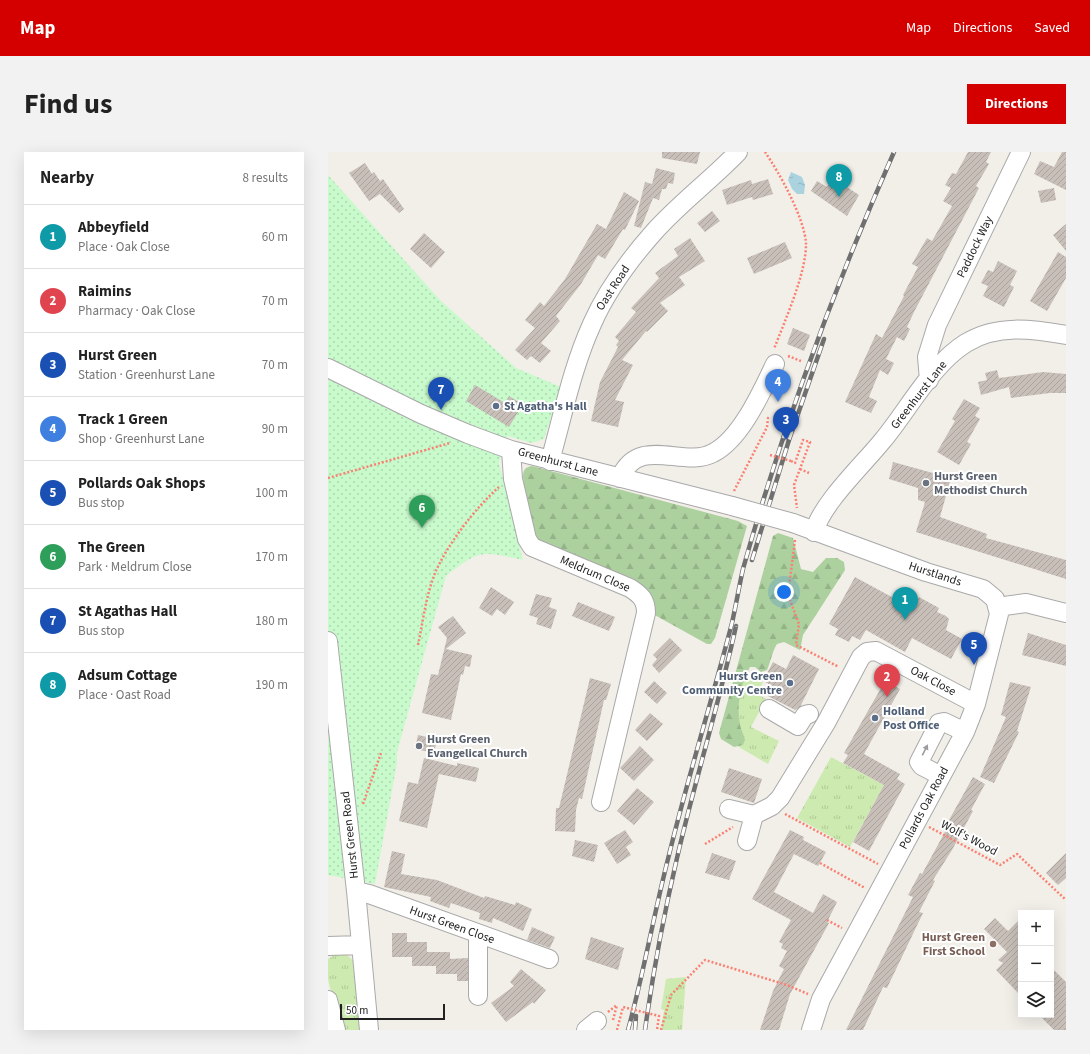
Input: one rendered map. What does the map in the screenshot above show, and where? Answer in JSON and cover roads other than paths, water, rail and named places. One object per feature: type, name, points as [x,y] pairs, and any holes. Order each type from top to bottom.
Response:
[{"type":"street","name":"Oast Road","points":[[550,460],[571,382],[584,342],[592,323],[616,280],[671,214],[738,152]]},
{"type":"street","name":"Paddock Way","points":[[929,380],[927,357],[930,342],[1021,152]]},
{"type":"street","name":"Greenhurst Lane","points":[[328,368],[421,414],[511,450],[729,506],[802,527],[821,514],[884,440],[929,380],[950,356],[966,343],[997,331],[1014,329],[1036,330],[1066,335]]},
{"type":"street","points":[[930,342],[950,356]]},
{"type":"street","points":[[620,478],[628,463],[646,456],[703,456],[713,454],[731,438],[753,409],[775,364]]},
{"type":"street","name":"Meldrum Close","points":[[511,450],[514,479],[527,538],[532,547],[630,588],[641,595],[646,604],[646,613],[600,802]]},
{"type":"street","name":"Hurstlands","points":[[802,527],[926,572],[983,589],[995,599],[997,607]]},
{"type":"street","points":[[997,607],[1026,603],[1066,613]]},
{"type":"street","name":"Pollards Oak Road","points":[[811,1030],[821,999],[965,732],[976,704],[998,621],[997,607]]},
{"type":"street","name":"Hurst Green Road","points":[[328,641],[334,736],[356,891],[368,1030]]},
{"type":"street","name":"Oak Close","points":[[826,723],[861,657],[867,652],[876,652],[976,704]]},
{"type":"street","points":[[729,809],[754,815],[772,806],[780,798],[826,723],[812,708],[805,715],[798,726],[769,709]]},
{"type":"street","points":[[941,776],[922,766],[919,762],[939,723],[944,722],[965,732]]},
{"type":"street","points":[[747,841],[754,815]]},
{"type":"street","name":"Hurst Green Close","points":[[356,891],[369,894],[478,935],[549,959]]},
{"type":"street","points":[[478,935],[478,996]]},
{"type":"street","points":[[328,946],[361,945]]},
{"type":"street","points":[[328,1000],[336,1030]]},
{"type":"water","points":[[791,172],[802,177],[805,185],[804,194],[797,194],[792,189],[788,180]]},
{"type":"railway","points":[[628,1030],[676,826],[732,623],[743,569],[775,463],[830,306],[894,152]]},
{"type":"railway","points":[[752,560],[789,440],[824,339]]},
{"type":"railway","points":[[645,1030],[655,965],[672,879],[736,626]]},
{"type":"railway","points":[[635,1030],[636,1016]]},
{"type":"place","name":"Adsum Cottage","points":[[839,197]]},
{"type":"place","name":"Track 1 Green","points":[[778,402]]},
{"type":"place","name":"St Agatha's Hall","points":[[496,406]]},
{"type":"place","name":"St Agathas Hall","points":[[441,410]]},
{"type":"place","name":"Hurst Green","points":[[786,440]]},
{"type":"place","name":"Hurst Green Methodist Church","points":[[926,483]]},
{"type":"place","name":"The Green","points":[[422,528]]},
{"type":"place","name":"Abbeyfield","points":[[905,620]]},
{"type":"place","name":"Pollards Oak Shops","points":[[974,665]]},
{"type":"place","name":"Hurst Green Community Centre","points":[[790,683]]},
{"type":"place","name":"Raimins","points":[[887,697]]},
{"type":"place","name":"Holland Post Office","points":[[875,718]]},
{"type":"place","name":"Hurst Green Evangelical Church","points":[[419,746]]},
{"type":"place","name":"Hurst Green First School","points":[[993,944]]}]
